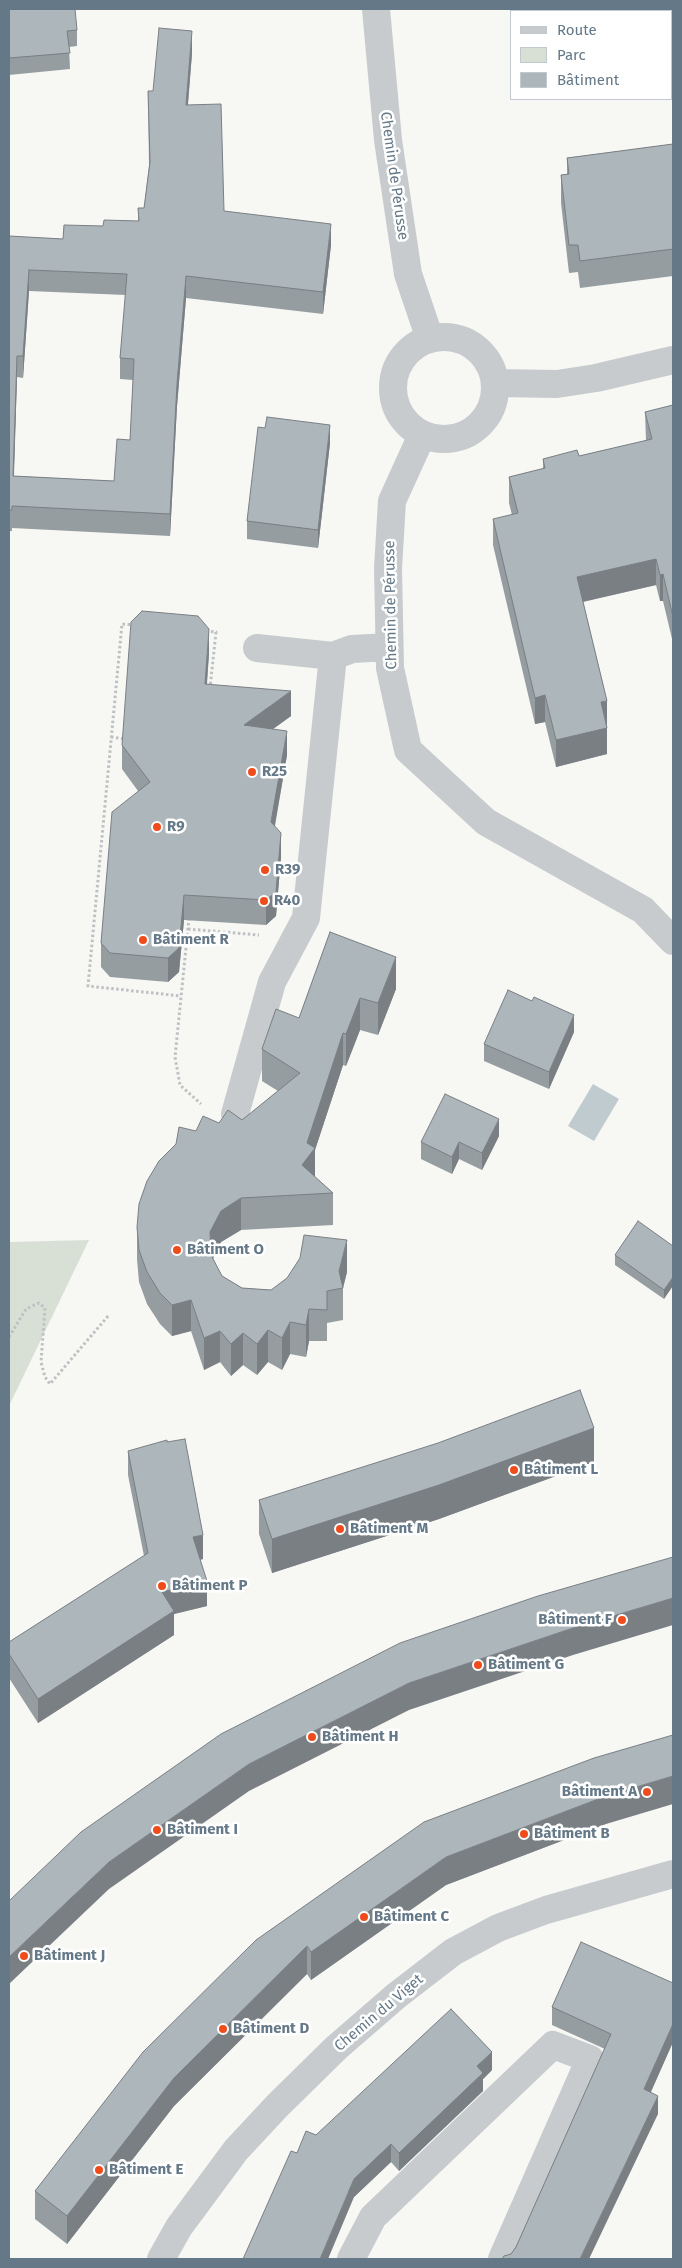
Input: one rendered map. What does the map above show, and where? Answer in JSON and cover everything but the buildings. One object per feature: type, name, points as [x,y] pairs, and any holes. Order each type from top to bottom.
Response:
[{"type":"street","name":"Chemin de Pérusse","points":[[376,9],[388,140],[408,274],[430,339]]},
{"type":"street","points":[[448,337],[465,341],[480,351],[490,366],[495,383],[494,401],[486,418],[473,430],[457,438],[440,440],[422,436],[407,425],[397,411],[392,394],[394,375],[401,359],[414,347],[430,339],[448,337]]},
{"type":"street","points":[[495,383],[557,384],[596,378],[673,360]]},
{"type":"street","name":"Chemin de Pérusse","points":[[422,436],[392,501],[388,568],[390,668],[408,750],[486,822],[642,910],[673,941]]},
{"type":"street","points":[[257,648],[333,656],[352,649],[389,647]]},
{"type":"street","points":[[235,1114],[272,982],[306,918],[333,656]]},
{"type":"street","name":"Chemin du Viget","points":[[161,2259],[179,2227],[236,2150],[277,2106],[336,2048],[396,1996],[453,1952],[498,1928],[546,1910],[673,1874]]},
{"type":"street","points":[[351,2259],[373,2217],[553,2046],[590,2059],[502,2259]]},
{"type":"path","points":[[140,626],[122,624],[88,986],[181,996]]},
{"type":"path","points":[[197,631],[216,632],[210,697]]},
{"type":"path","points":[[111,737],[130,740]]},
{"type":"path","points":[[99,872],[108,873]]},
{"type":"path","points":[[190,909],[175,1056],[180,1085],[205,1107]]},
{"type":"path","points":[[188,929],[294,938]]},
{"type":"path","points":[[9,1337],[26,1309],[39,1303],[45,1308],[41,1362],[44,1377],[50,1384],[109,1315]]},
{"type":"green space","points":[[89,1240],[9,1406],[9,1242]]},
{"type":"shaded area","points":[[593,1084],[619,1099],[594,1141],[568,1126]]},
{"type":"place","name":"R25","points":[[252,772]]},
{"type":"place","name":"R9","points":[[157,827]]},
{"type":"place","name":"R39","points":[[265,870]]},
{"type":"place","name":"R40","points":[[264,901]]},
{"type":"place","name":"Bâtiment R","points":[[143,940]]},
{"type":"place","name":"Bâtiment O","points":[[177,1250]]},
{"type":"place","name":"Bâtiment L","points":[[514,1470]]},
{"type":"place","name":"Bâtiment M","points":[[340,1529]]},
{"type":"place","name":"Bâtiment P","points":[[162,1586]]},
{"type":"place","name":"Bâtiment F","points":[[622,1620]]},
{"type":"place","name":"Bâtiment G","points":[[478,1665]]},
{"type":"place","name":"Bâtiment H","points":[[312,1737]]},
{"type":"place","name":"Bâtiment A","points":[[647,1792]]},
{"type":"place","name":"Bâtiment I","points":[[157,1830]]},
{"type":"place","name":"Bâtiment B","points":[[524,1834]]},
{"type":"place","name":"Bâtiment C","points":[[364,1917]]},
{"type":"place","name":"Bâtiment J","points":[[24,1956]]},
{"type":"place","name":"Bâtiment D","points":[[223,2029]]},
{"type":"place","name":"Bâtiment E","points":[[99,2170]]}]
